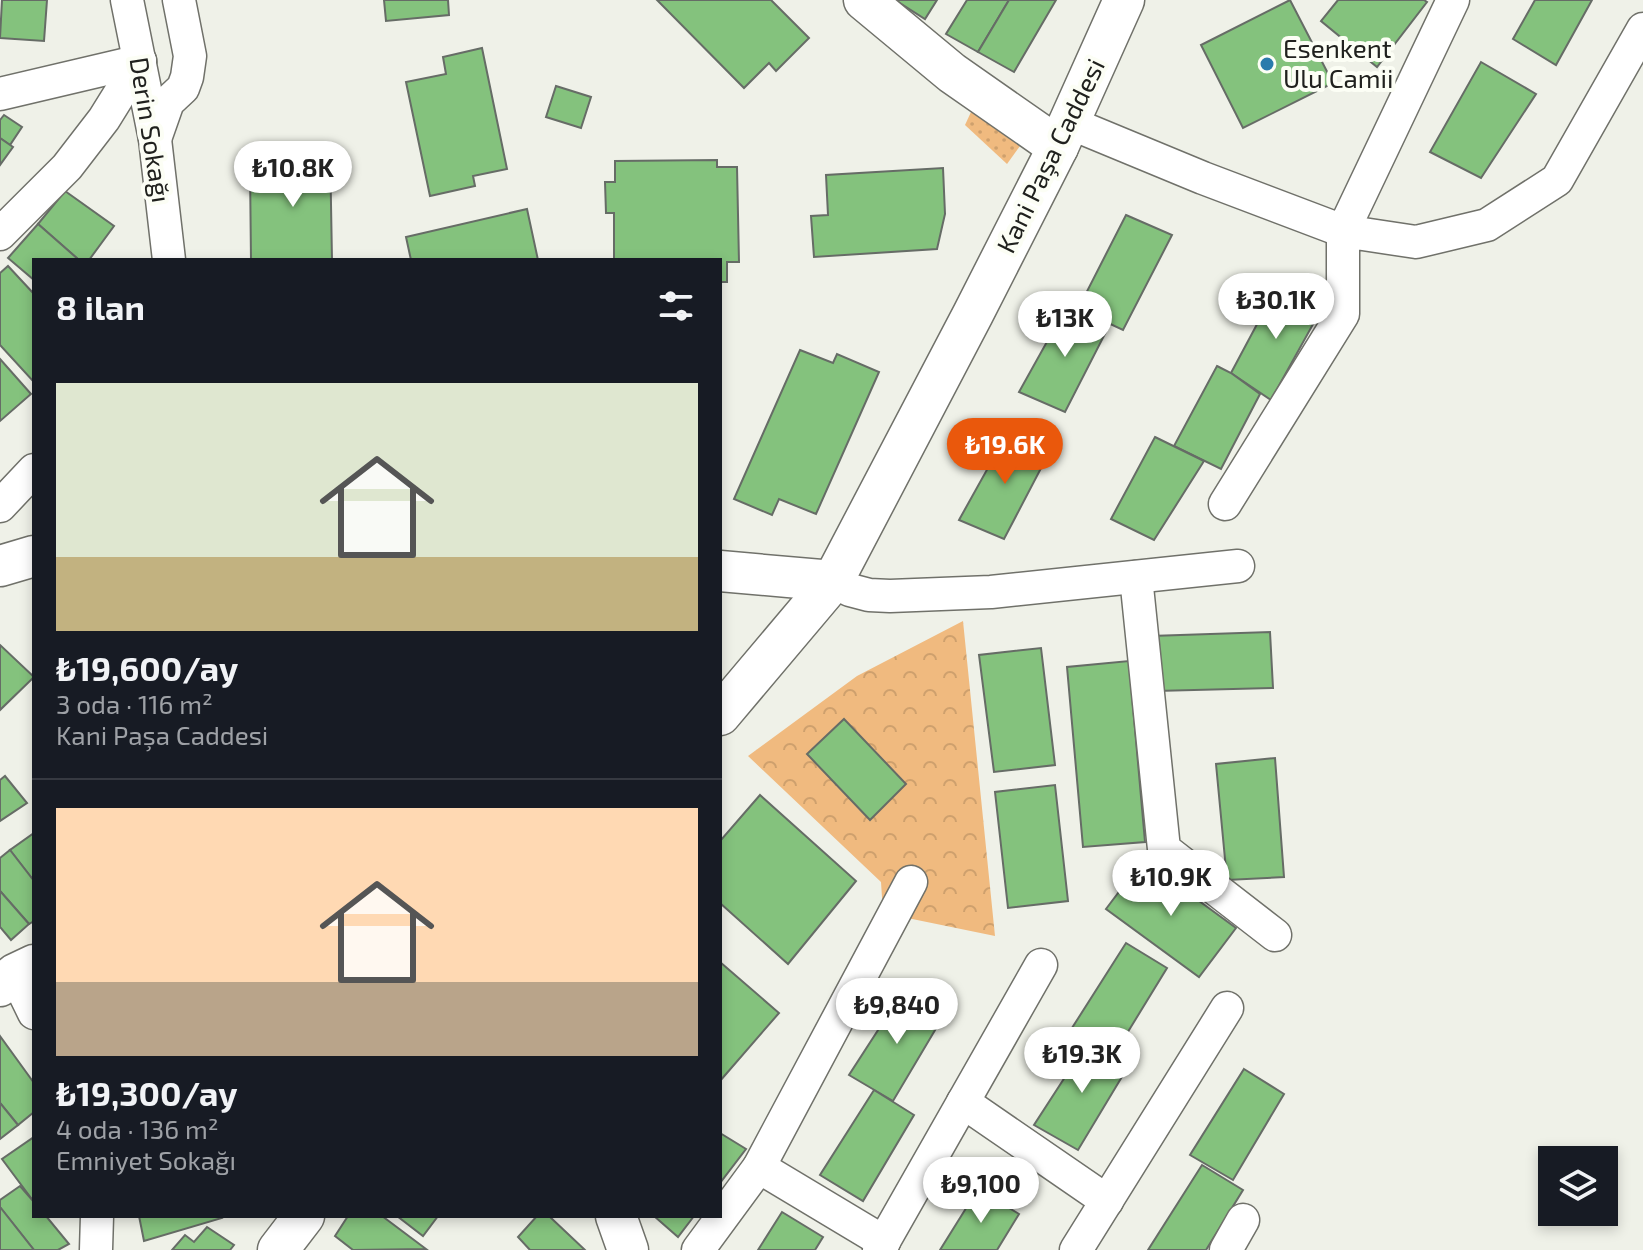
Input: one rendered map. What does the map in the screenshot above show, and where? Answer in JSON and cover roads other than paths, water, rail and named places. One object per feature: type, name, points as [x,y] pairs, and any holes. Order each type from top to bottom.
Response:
[{"type":"street","name":"Derin Sokağı","points":[[127,0],[155,139],[169,258]]},
{"type":"street","points":[[155,139],[168,102],[183,88],[187,77],[190,56],[179,0]]},
{"type":"street","points":[[864,0],[952,73],[1064,135],[1203,178],[1343,231],[1416,242],[1487,225],[1557,180],[1643,29]]},
{"type":"street","name":"Kani Paşa Caddesi","points":[[722,713],[833,581],[1064,135],[1124,0]]},
{"type":"street","points":[[1225,504],[1343,314],[1343,231],[1453,0]]},
{"type":"street","points":[[0,94],[140,61]]},
{"type":"street","points":[[0,234],[67,167],[104,119],[140,61]]},
{"type":"street","points":[[0,506],[32,472]]},
{"type":"street","points":[[0,566],[32,557]]},
{"type":"street","points":[[722,571],[833,581],[860,593],[890,596],[991,592],[1238,566]]},
{"type":"street","points":[[1136,577],[1164,849],[1275,935]]},
{"type":"street","points":[[722,1217],[759,1167],[911,882]]},
{"type":"street","points":[[759,1167],[882,1246],[1041,965]]},
{"type":"street","points":[[16,975],[32,1009]]},
{"type":"street","points":[[1088,1246],[1107,1201],[1227,1008]]},
{"type":"street","points":[[963,1102],[1107,1201]]},
{"type":"street","points":[[96,1250],[97,1218]]},
{"type":"street","points":[[278,1250],[302,1218]]},
{"type":"street","points":[[617,1218],[628,1250]]},
{"type":"street","points":[[698,1250],[722,1218]]},
{"type":"street","points":[[1226,1250],[1243,1220]]},
{"type":"place","name":"Esenkent Ulu Camii","points":[[1267,64]]}]
